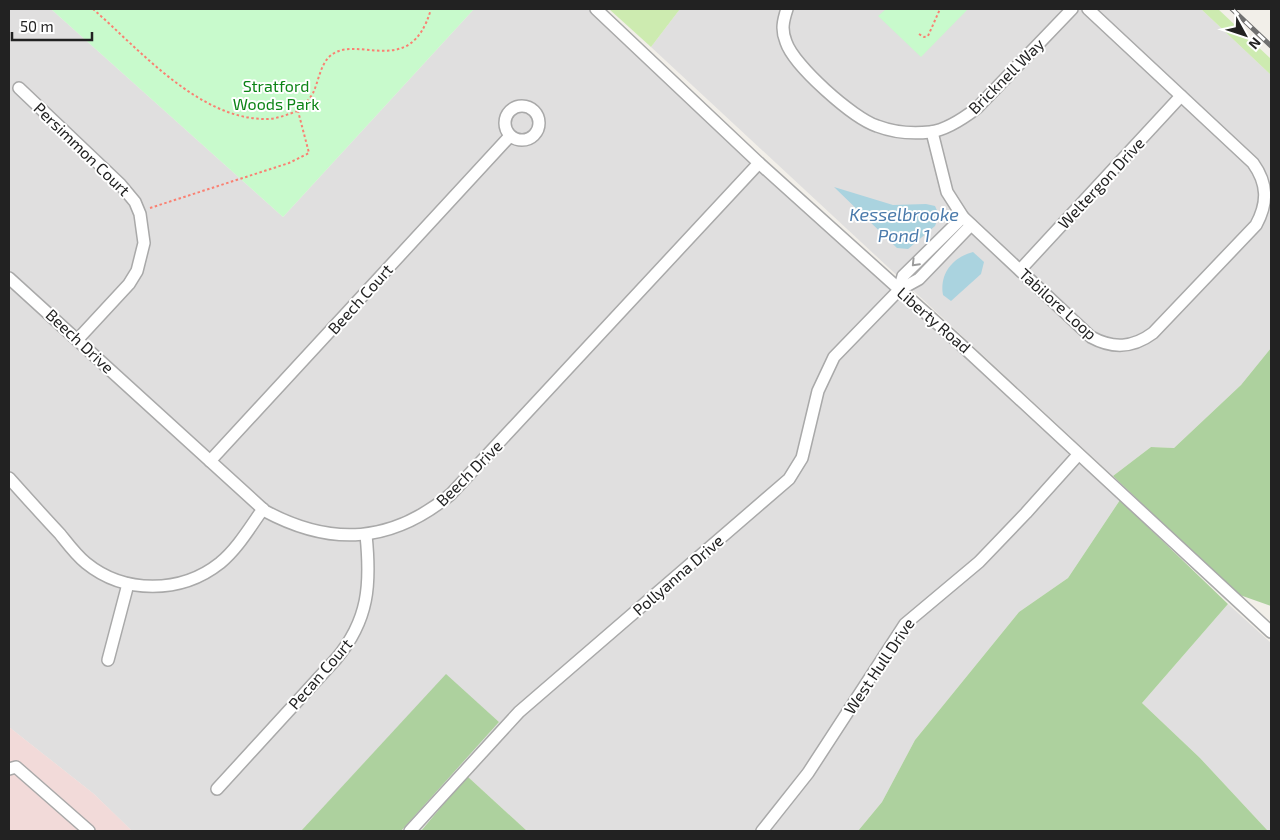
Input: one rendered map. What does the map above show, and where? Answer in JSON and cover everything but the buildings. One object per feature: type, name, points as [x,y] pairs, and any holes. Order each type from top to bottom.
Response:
[{"type":"street","name":"Liberty Road","points":[[596,9],[759,162],[899,290],[966,348],[1078,455],[1271,632]]},
{"type":"street","points":[[787,9],[783,31],[789,50],[795,59],[848,110],[862,119],[886,128],[911,132],[932,132]]},
{"type":"street","name":"Bricknell Way","points":[[932,132],[962,119],[977,108],[1072,9]]},
{"type":"street","name":"Tabilore Loop","points":[[932,132],[947,192],[967,221],[1091,337],[1112,346],[1124,346],[1136,344],[1153,333],[1256,225],[1263,210],[1266,195],[1260,173],[1253,163],[1088,9]]},
{"type":"street","name":"Persimmon Court","points":[[19,88],[120,184],[135,202],[140,214],[144,243],[136,271],[129,284],[78,340]]},
{"type":"street","name":"Weltergon Drive","points":[[1020,270],[1181,96]]},
{"type":"street","name":"Beech Court","points":[[210,461],[510,136]]},
{"type":"street","name":"Beech Drive","points":[[9,278],[263,509],[293,525],[310,531],[329,535],[366,535],[403,525],[420,517],[451,494],[759,162]]},
{"type":"street","name":"Pollyanna Drive","points":[[410,831],[519,712],[789,479],[802,458],[818,391],[830,364],[899,290],[903,276],[967,221]]},
{"type":"street","name":"West Hull Drive","points":[[762,831],[808,773],[905,624],[979,562],[1078,455]]},
{"type":"street","points":[[9,478],[85,562],[103,575],[128,584],[159,586],[177,584],[209,571],[234,549],[263,509]]},
{"type":"street","name":"Pecan Court","points":[[217,788],[336,659],[353,636],[361,619],[369,584],[366,535]]},
{"type":"street","points":[[108,660],[128,584]]},
{"type":"street","points":[[9,769],[16,767],[89,831]]},
{"type":"path","points":[[93,9],[183,88],[222,110],[238,116],[267,120],[298,111],[312,95],[328,58],[342,50],[396,51],[411,43],[421,33],[431,9]]},
{"type":"path","points":[[919,34],[924,37],[928,36],[940,9]]},
{"type":"path","points":[[150,208],[289,163],[309,152],[298,111]]},
{"type":"shaded area","points":[[9,9],[51,9],[283,217],[474,9],[588,9],[1120,500],[1068,578],[1019,612],[915,740],[882,802],[858,831],[527,831],[467,776],[421,831],[401,831],[499,722],[446,675],[301,831],[132,831],[94,794],[9,727]]},
{"type":"shaded area","points":[[680,9],[1201,9],[1271,75],[1271,348],[1241,385],[1174,448],[1151,447],[1113,476],[651,47]]},
{"type":"shaded area","points":[[1228,604],[1271,643],[1271,831],[1268,831],[1200,758],[1142,703]]},
{"type":"shaded area","points":[[9,727],[94,794],[132,831],[9,831]]},
{"type":"green space","name":"Stratford Woods Park","points":[[51,9],[474,9],[283,217]]},
{"type":"green space","points":[[609,9],[680,9],[651,47]]},
{"type":"green space","points":[[886,9],[968,9],[921,57],[878,16]]},
{"type":"green space","points":[[1201,9],[1218,9],[1271,59],[1271,75]]},
{"type":"green space","points":[[1271,348],[1271,606],[1237,594],[1113,476],[1151,447],[1174,448],[1241,385]]},
{"type":"green space","points":[[1120,500],[1228,604],[1142,703],[1200,758],[1268,831],[858,831],[882,802],[915,740],[1019,612],[1068,578]]},
{"type":"green space","points":[[446,674],[499,722],[401,831],[301,831]]},
{"type":"green space","points":[[467,776],[527,831],[421,831]]},
{"type":"water","name":"Kesselbrooke Pond 1","points":[[834,187],[893,205],[926,204],[935,206],[939,215],[935,226],[908,249],[897,248]]},
{"type":"water","points":[[973,252],[984,262],[981,274],[951,301],[943,295],[942,287],[945,273],[959,258]]},
{"type":"railway","points":[[1232,9],[1271,46]]}]
